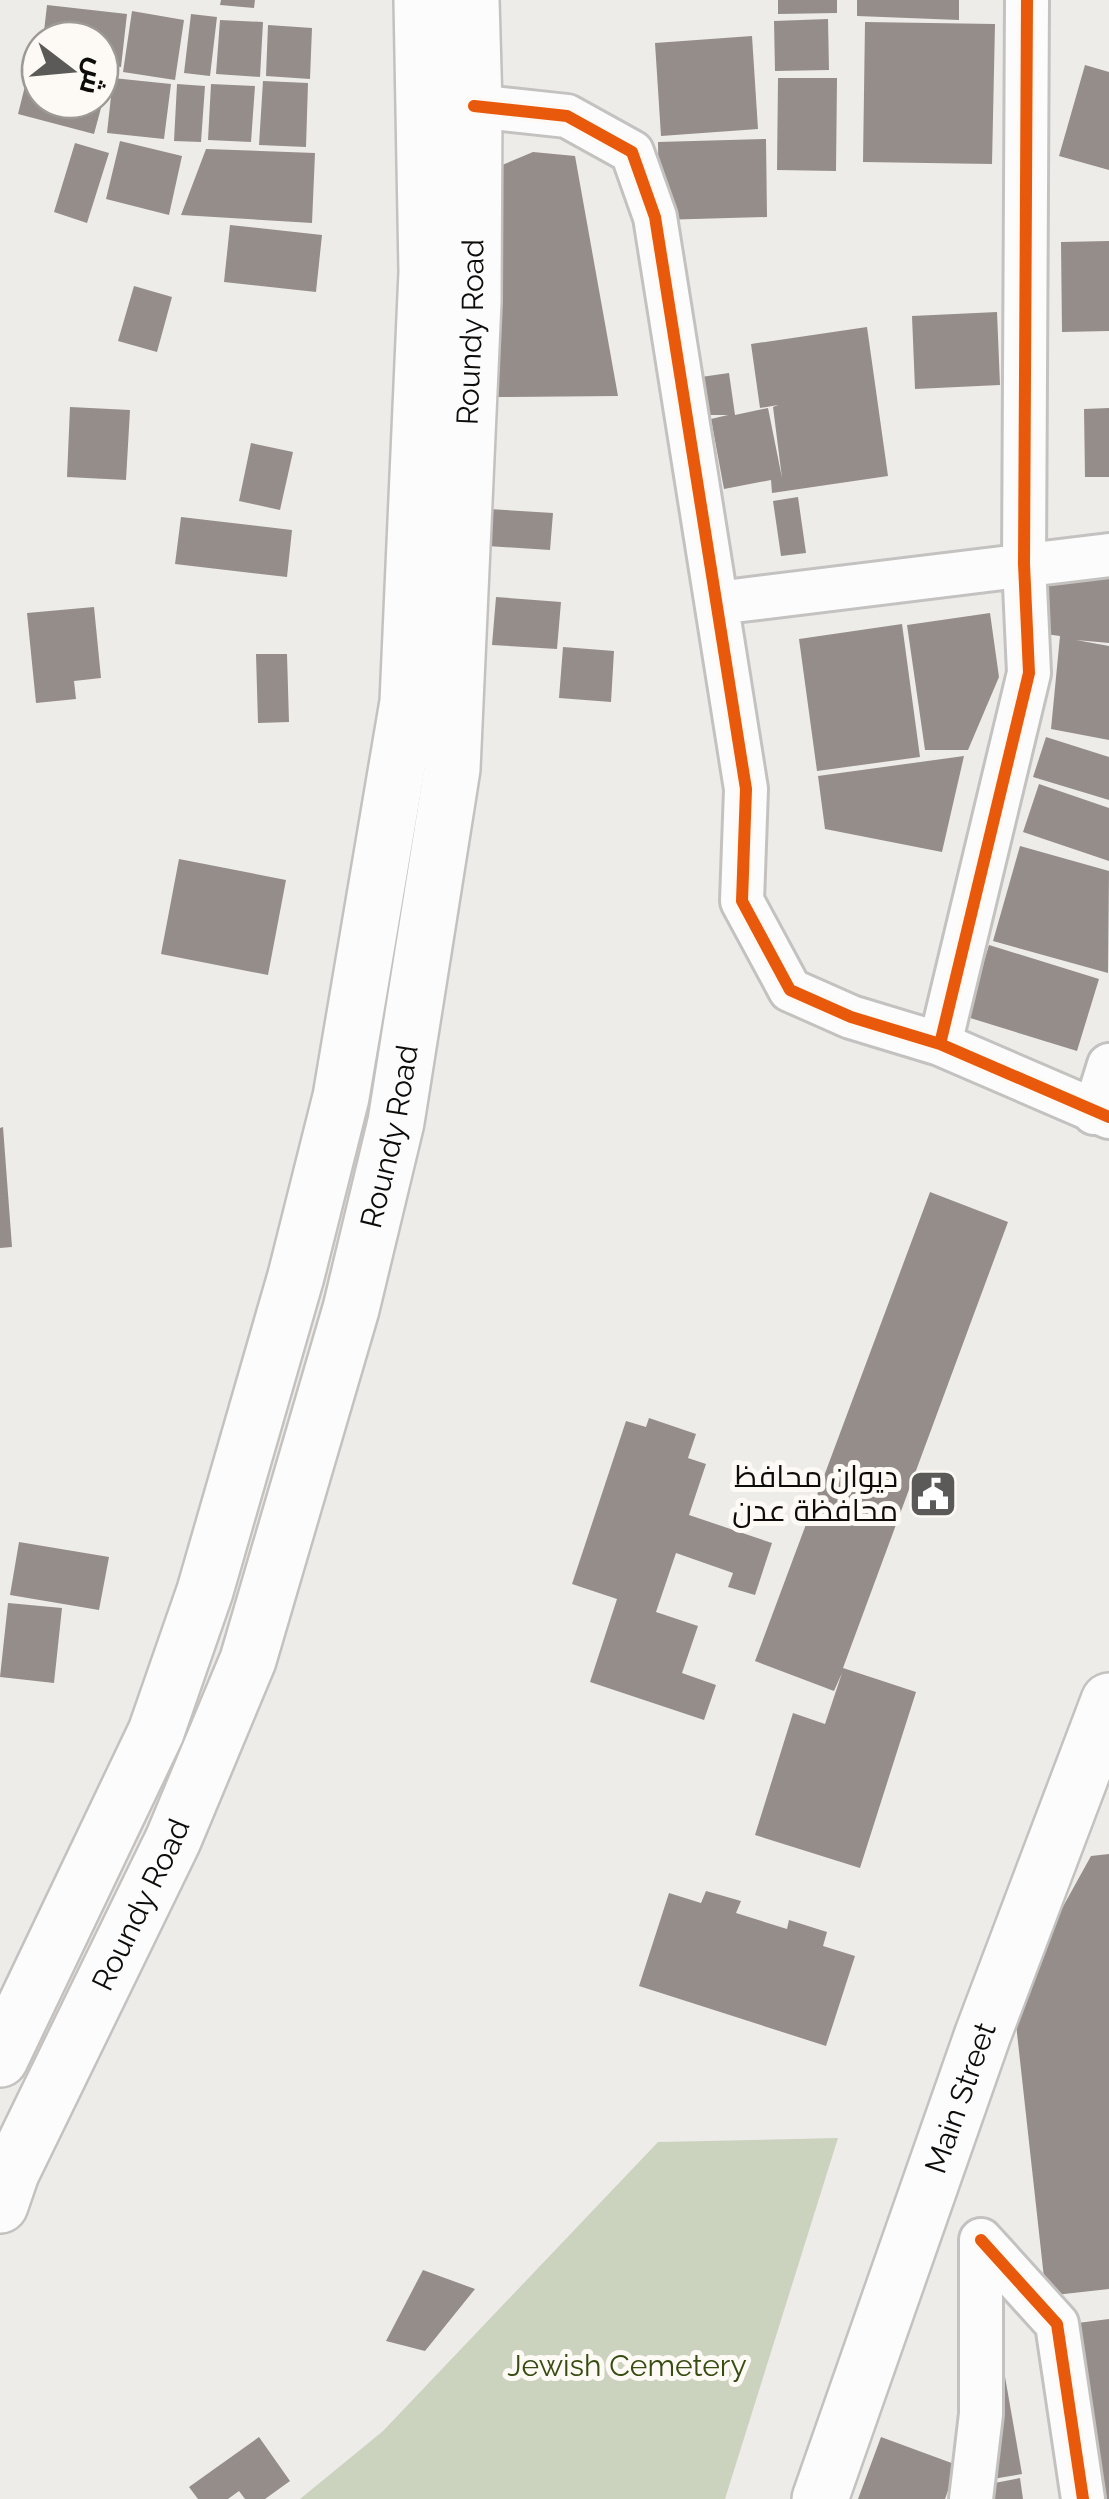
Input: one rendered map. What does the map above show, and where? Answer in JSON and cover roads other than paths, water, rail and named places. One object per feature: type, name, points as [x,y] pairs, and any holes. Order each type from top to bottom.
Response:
[{"type":"main road","name":"Roundy Road","points":[[0,2059],[162,1714],[206,1591],[296,1276],[342,1097],[408,702],[427,272],[422,0]]},
{"type":"main road","name":"Roundy Road","points":[[0,2205],[11,2172],[173,1840],[248,1660],[351,1309],[396,1122],[452,770],[473,302],[470,0]]},
{"type":"main road","name":"Main Street","points":[[820,2499],[983,2034],[1109,1701]]},
{"type":"street","points":[[940,1044],[1029,673],[1024,564],[1027,0]]},
{"type":"street","points":[[474,106],[567,116],[632,152],[655,216],[746,789],[742,901],[790,990],[851,1017],[940,1044],[1102,1115],[1109,1065]]},
{"type":"street","points":[[717,603],[1109,555]]},
{"type":"street","points":[[971,2499],[982,2414],[981,2240],[1057,2324],[1083,2499]]},
{"type":"place","name":"ديوان محافظ محافظة عدن","points":[[933,1494]]},
{"type":"park label","name":"Jewish Cemetery","points":[[627,2366]]}]
